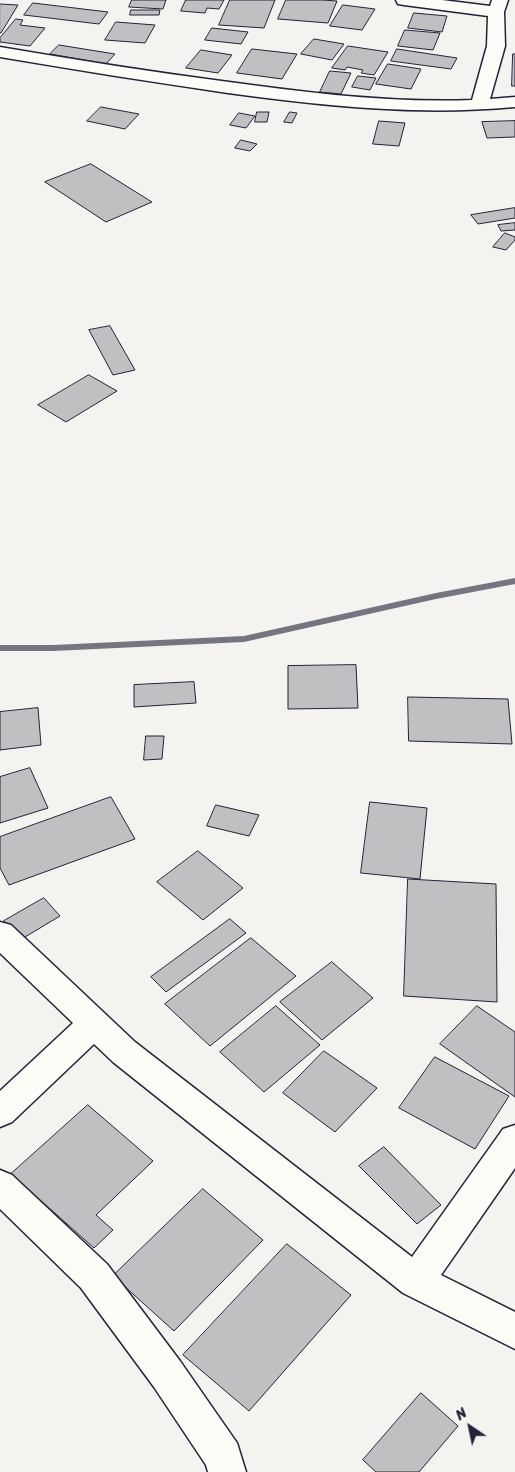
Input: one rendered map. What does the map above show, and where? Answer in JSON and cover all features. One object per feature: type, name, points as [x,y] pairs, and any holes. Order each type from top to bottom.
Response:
[{"type":"street","points":[[404,0],[498,6],[496,46],[479,106]]},
{"type":"street","points":[[0,52],[95,68],[306,98],[384,106],[479,106],[515,102]]},
{"type":"street","points":[[0,934],[124,1052],[416,1280],[515,1331]]},
{"type":"street","points":[[0,1112],[93,1024]]},
{"type":"street","points":[[416,1280],[515,1140]]},
{"type":"street","points":[[0,1186],[94,1276],[167,1374],[223,1456],[227,1472]]},
{"type":"building","points":[[132,0],[166,0],[163,9],[129,7]]},
{"type":"building","points":[[186,0],[224,0],[219,9],[207,8],[205,13],[181,11]]},
{"type":"building","points":[[230,0],[275,0],[264,28],[219,25]]},
{"type":"building","points":[[286,0],[337,1],[328,23],[278,19]]},
{"type":"building","points":[[33,3],[108,12],[99,24],[24,15]]},
{"type":"building","points":[[0,4],[18,5],[1,33],[0,33]]},
{"type":"building","points":[[343,5],[375,9],[362,30],[330,26]]},
{"type":"building","points":[[131,10],[160,10],[159,15],[130,15]]},
{"type":"building","points":[[414,13],[447,16],[442,32],[408,28]]},
{"type":"building","points":[[16,19],[23,20],[20,25],[45,28],[30,46],[0,42],[0,38]]},
{"type":"building","points":[[116,22],[155,25],[145,43],[105,40]]},
{"type":"building","points":[[212,28],[248,32],[241,44],[205,40]]},
{"type":"building","points":[[405,30],[440,33],[433,50],[398,46]]},
{"type":"building","points":[[314,39],[344,44],[332,60],[301,54]]},
{"type":"building","points":[[59,45],[115,54],[106,64],[50,54]]},
{"type":"building","points":[[348,46],[388,52],[374,75],[361,73],[363,70],[347,67],[345,70],[332,68]]},
{"type":"building","points":[[252,49],[297,54],[282,79],[237,73]]},
{"type":"building","points":[[397,49],[457,58],[451,69],[391,61]]},
{"type":"building","points":[[201,50],[232,55],[218,73],[186,68]]},
{"type":"building","points":[[513,54],[515,54],[515,86],[512,86]]},
{"type":"building","points":[[388,64],[421,69],[411,89],[376,84]]},
{"type":"building","points":[[330,71],[351,73],[341,94],[320,92]]},
{"type":"building","points":[[358,76],[376,78],[370,90],[352,87]]},
{"type":"building","points":[[101,107],[139,114],[125,129],[87,121]]},
{"type":"building","points":[[257,112],[269,112],[267,122],[255,122]]},
{"type":"building","points":[[290,112],[297,113],[292,123],[284,122]]},
{"type":"building","points":[[239,113],[255,116],[246,128],[230,125]]},
{"type":"building","points":[[379,121],[405,123],[399,146],[373,144]]},
{"type":"building","points":[[515,121],[515,137],[487,138],[482,122]]},
{"type":"building","points":[[241,140],[257,144],[250,151],[235,148]]},
{"type":"building","points":[[91,164],[152,202],[106,222],[45,182]]},
{"type":"building","points":[[515,208],[515,218],[478,224],[471,215]]},
{"type":"building","points":[[515,223],[515,230],[501,231],[498,225]]},
{"type":"building","points":[[505,233],[515,237],[515,240],[506,250],[493,247]]},
{"type":"building","points":[[110,326],[135,370],[113,375],[89,330]]},
{"type":"building","points":[[89,375],[117,391],[66,422],[38,405]]},
{"type":"building","points":[[356,665],[358,708],[288,709],[288,666]]},
{"type":"building","points":[[194,682],[196,703],[134,707],[134,685]]},
{"type":"building","points":[[408,697],[508,699],[512,744],[409,741]]},
{"type":"building","points":[[38,708],[41,745],[0,750],[0,712]]},
{"type":"building","points":[[146,736],[164,736],[162,759],[144,760]]},
{"type":"building","points":[[30,768],[48,808],[0,823],[0,777]]},
{"type":"building","points":[[111,797],[135,839],[9,885],[0,868],[0,837]]},
{"type":"building","points":[[370,802],[427,808],[420,879],[361,873]]},
{"type":"building","points":[[216,805],[259,815],[249,836],[207,826]]},
{"type":"building","points":[[198,851],[243,888],[203,920],[157,882]]},
{"type":"building","points":[[408,879],[496,884],[497,1002],[404,996]]},
{"type":"building","points":[[44,898],[60,916],[20,940],[4,921]]},
{"type":"building","points":[[230,919],[246,933],[166,992],[151,977]]},
{"type":"building","points":[[251,938],[296,976],[210,1046],[165,1004]]},
{"type":"building","points":[[332,962],[373,998],[322,1040],[280,1002]]},
{"type":"building","points":[[276,1006],[320,1045],[264,1092],[220,1052]]},
{"type":"building","points":[[477,1006],[515,1032],[515,1097],[440,1044]]},
{"type":"building","points":[[324,1051],[377,1088],[335,1132],[283,1093]]},
{"type":"building","points":[[435,1057],[509,1096],[475,1149],[399,1108]]},
{"type":"building","points":[[88,1105],[153,1161],[96,1215],[113,1230],[94,1248],[11,1174]]},
{"type":"building","points":[[384,1147],[441,1205],[417,1224],[359,1166]]},
{"type":"building","points":[[203,1189],[263,1240],[174,1331],[113,1276]]},
{"type":"building","points":[[287,1244],[351,1295],[249,1411],[183,1355]]},
{"type":"building","points":[[421,1393],[458,1426],[419,1472],[376,1472],[363,1460]]},
{"type":"waterway","points":[[0,648],[53,648],[244,639],[436,596],[515,581]]}]
